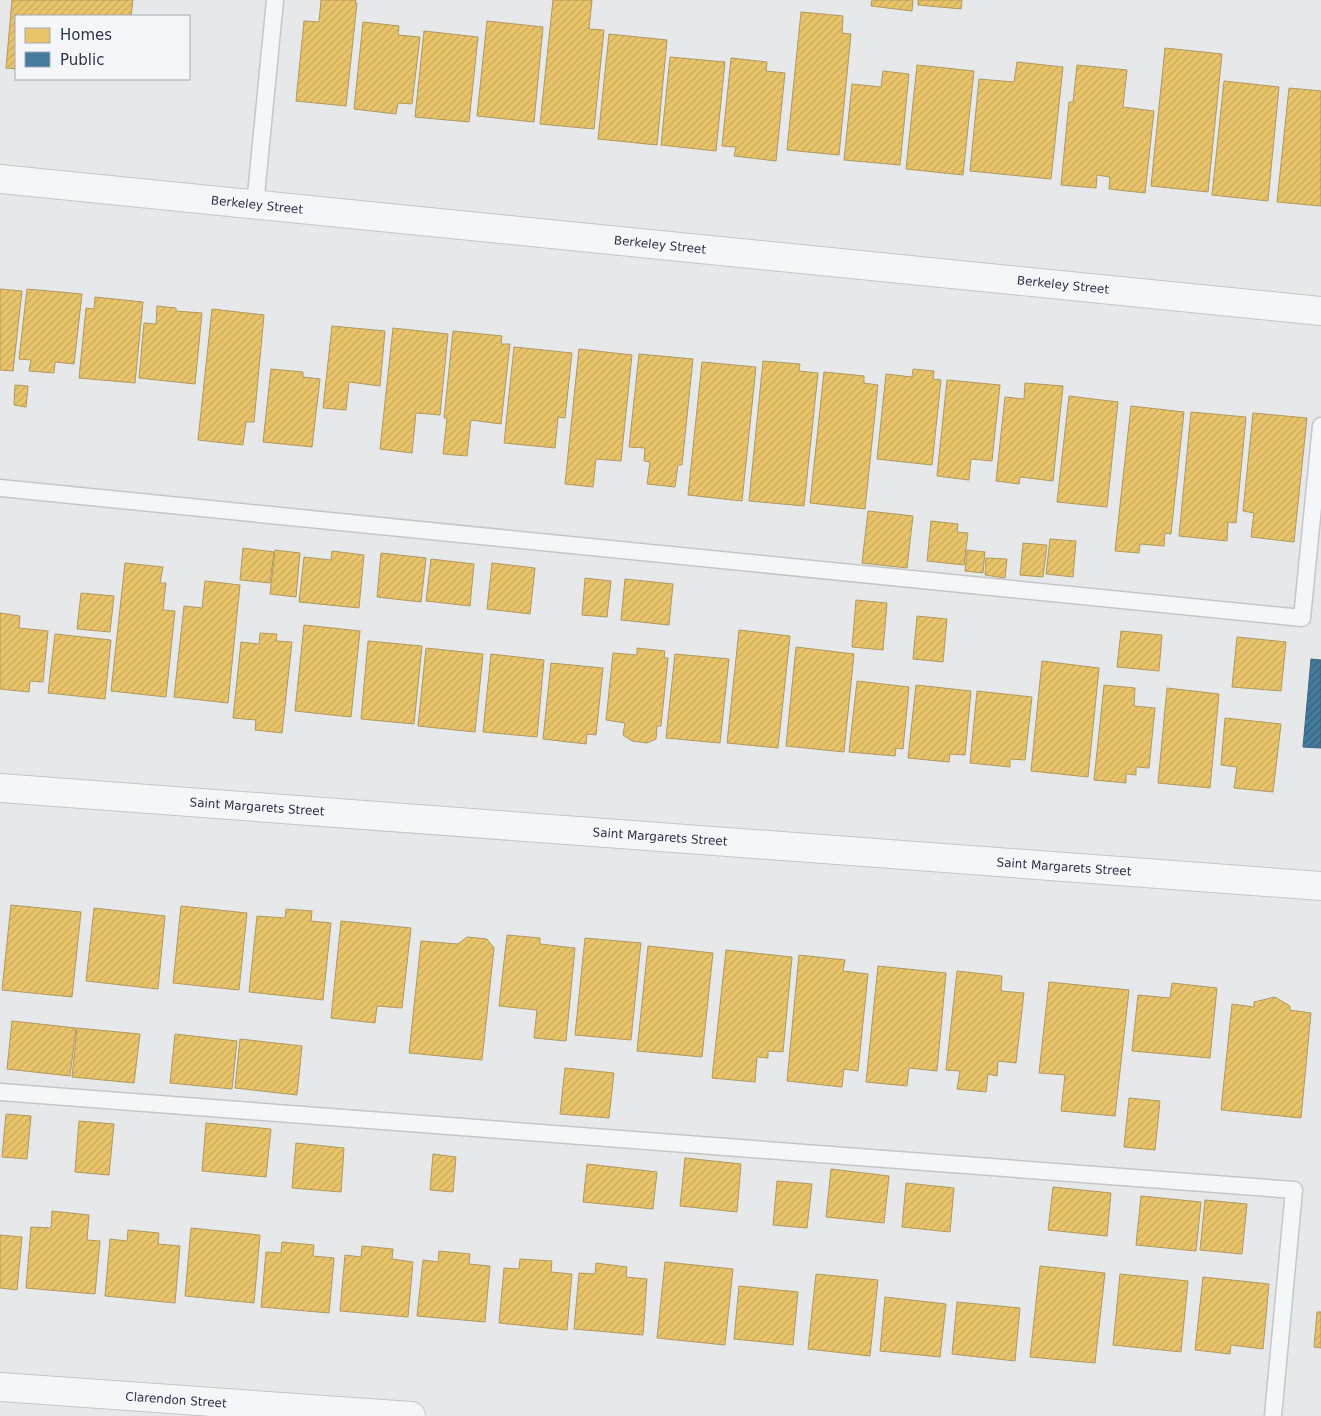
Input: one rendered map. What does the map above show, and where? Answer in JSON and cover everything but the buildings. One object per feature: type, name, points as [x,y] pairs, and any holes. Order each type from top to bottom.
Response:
[{"type":"street","name":"Berkeley Street","points":[[0,179],[1321,311]]},
{"type":"street","name":"Saint Margarets Street","points":[[0,788],[1321,886]]},
{"type":"street","name":"Clarendon Street","points":[[0,1387],[187,1409],[411,1416]]},
{"type":"lane","points":[[255,205],[276,0]]},
{"type":"lane","points":[[0,488],[1302,618],[1321,426]]},
{"type":"lane","points":[[0,1092],[1294,1190],[1272,1416]]}]
